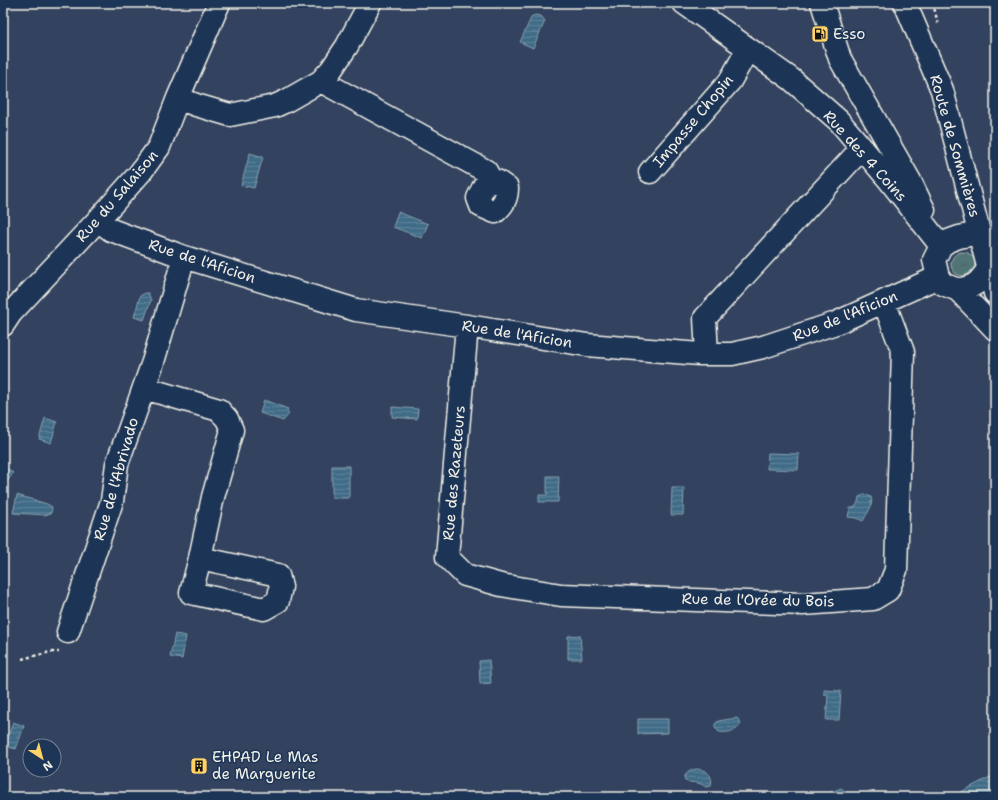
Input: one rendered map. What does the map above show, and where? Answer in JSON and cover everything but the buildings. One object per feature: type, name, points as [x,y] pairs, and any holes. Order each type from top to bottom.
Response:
[{"type":"street","name":"Rue du Salaison","points":[[6,316],[98,220],[140,173],[159,147],[178,98],[219,3]]},
{"type":"street","points":[[178,98],[230,115],[274,106],[321,81],[331,70],[347,46],[370,3]]},
{"type":"street","name":"Rue des 4 Coins","points":[[684,3],[791,79],[838,121],[890,181],[941,246]]},
{"type":"street","points":[[822,3],[840,59],[910,181],[941,246]]},
{"type":"street","name":"Route de Sommières","points":[[905,3],[942,90],[995,293]]},
{"type":"street","name":"Impasse Chopin","points":[[650,172],[730,81],[748,49]]},
{"type":"street","points":[[321,81],[486,170],[492,182]]},
{"type":"street","points":[[707,354],[705,318],[862,148]]},
{"type":"street","name":"Rue de l'Aficion","points":[[98,220],[112,230],[184,257],[356,310],[587,345],[707,354],[732,354],[764,347],[836,323],[938,277]]},
{"type":"street","points":[[979,233],[948,241],[941,246],[934,260],[938,277],[943,284],[958,290],[995,329]]},
{"type":"street","name":"Rue de l'Abrivado","points":[[68,632],[112,501],[117,464],[144,388],[184,257]]},
{"type":"street","points":[[958,290],[973,286],[989,268]]},
{"type":"street","name":"Rue de l'Orée du Bois","points":[[501,585],[561,595],[803,604],[874,599],[888,590],[896,570],[903,352],[884,302]]},
{"type":"street","name":"Rue des Razeteurs","points":[[467,326],[447,556],[465,575],[501,585]]},
{"type":"street","points":[[144,388],[219,410],[227,419],[232,430],[213,496],[200,558]]},
{"type":"path","points":[[22,659],[50,652],[63,651],[68,632]]},
{"type":"green space","points":[[963,252],[972,255],[975,264],[972,273],[963,276],[954,273],[951,264],[954,255]]},
{"type":"water","points":[[532,16],[541,16],[545,21],[533,48],[520,42]]},
{"type":"water","points":[[250,153],[263,157],[254,188],[241,185]]},
{"type":"water","points":[[398,212],[428,224],[422,238],[393,227]]},
{"type":"water","points":[[148,293],[151,300],[144,320],[134,317],[140,296]]},
{"type":"water","points":[[264,400],[288,409],[287,411],[289,414],[283,421],[260,413]]},
{"type":"water","points":[[392,407],[418,409],[417,419],[392,417]]},
{"type":"water","points":[[45,418],[57,422],[51,443],[39,439]]},
{"type":"water","points":[[768,453],[799,454],[798,470],[767,469]]},
{"type":"water","points":[[4,466],[13,473],[3,488],[3,467]]},
{"type":"water","points":[[332,466],[349,466],[349,498],[332,498]]},
{"type":"water","points":[[547,476],[559,476],[558,502],[539,502],[539,495],[547,495]]},
{"type":"water","points":[[672,488],[684,488],[683,515],[671,515]]},
{"type":"water","points":[[865,494],[871,497],[872,503],[863,521],[848,517],[850,508],[856,506],[859,497]]},
{"type":"water","points":[[17,495],[47,504],[52,507],[51,513],[45,515],[13,513]]},
{"type":"water","points":[[175,634],[186,636],[182,659],[170,657]]},
{"type":"water","points":[[580,635],[582,659],[568,659],[568,636]]},
{"type":"water","points":[[489,660],[491,683],[480,684],[479,661]]},
{"type":"water","points":[[824,690],[841,691],[839,720],[826,720],[828,695],[824,694]]},
{"type":"water","points":[[737,718],[741,723],[735,730],[729,732],[719,732],[715,728],[715,724],[718,721]]},
{"type":"water","points":[[638,719],[668,719],[668,733],[638,734]]},
{"type":"water","points":[[13,722],[24,726],[16,749],[5,746]]},
{"type":"water","points":[[696,769],[706,771],[708,773],[712,782],[711,786],[706,787],[697,783],[685,781],[684,778],[687,773]]},
{"type":"water","points":[[990,777],[995,778],[995,797],[959,797],[959,793]]},
{"type":"water","points":[[841,788],[848,793],[848,797],[820,797]]},
{"type":"place","name":"Esso","points":[[820,34]]},
{"type":"place","name":"EHPAD Le Mas de Marguerite","points":[[199,766]]}]
